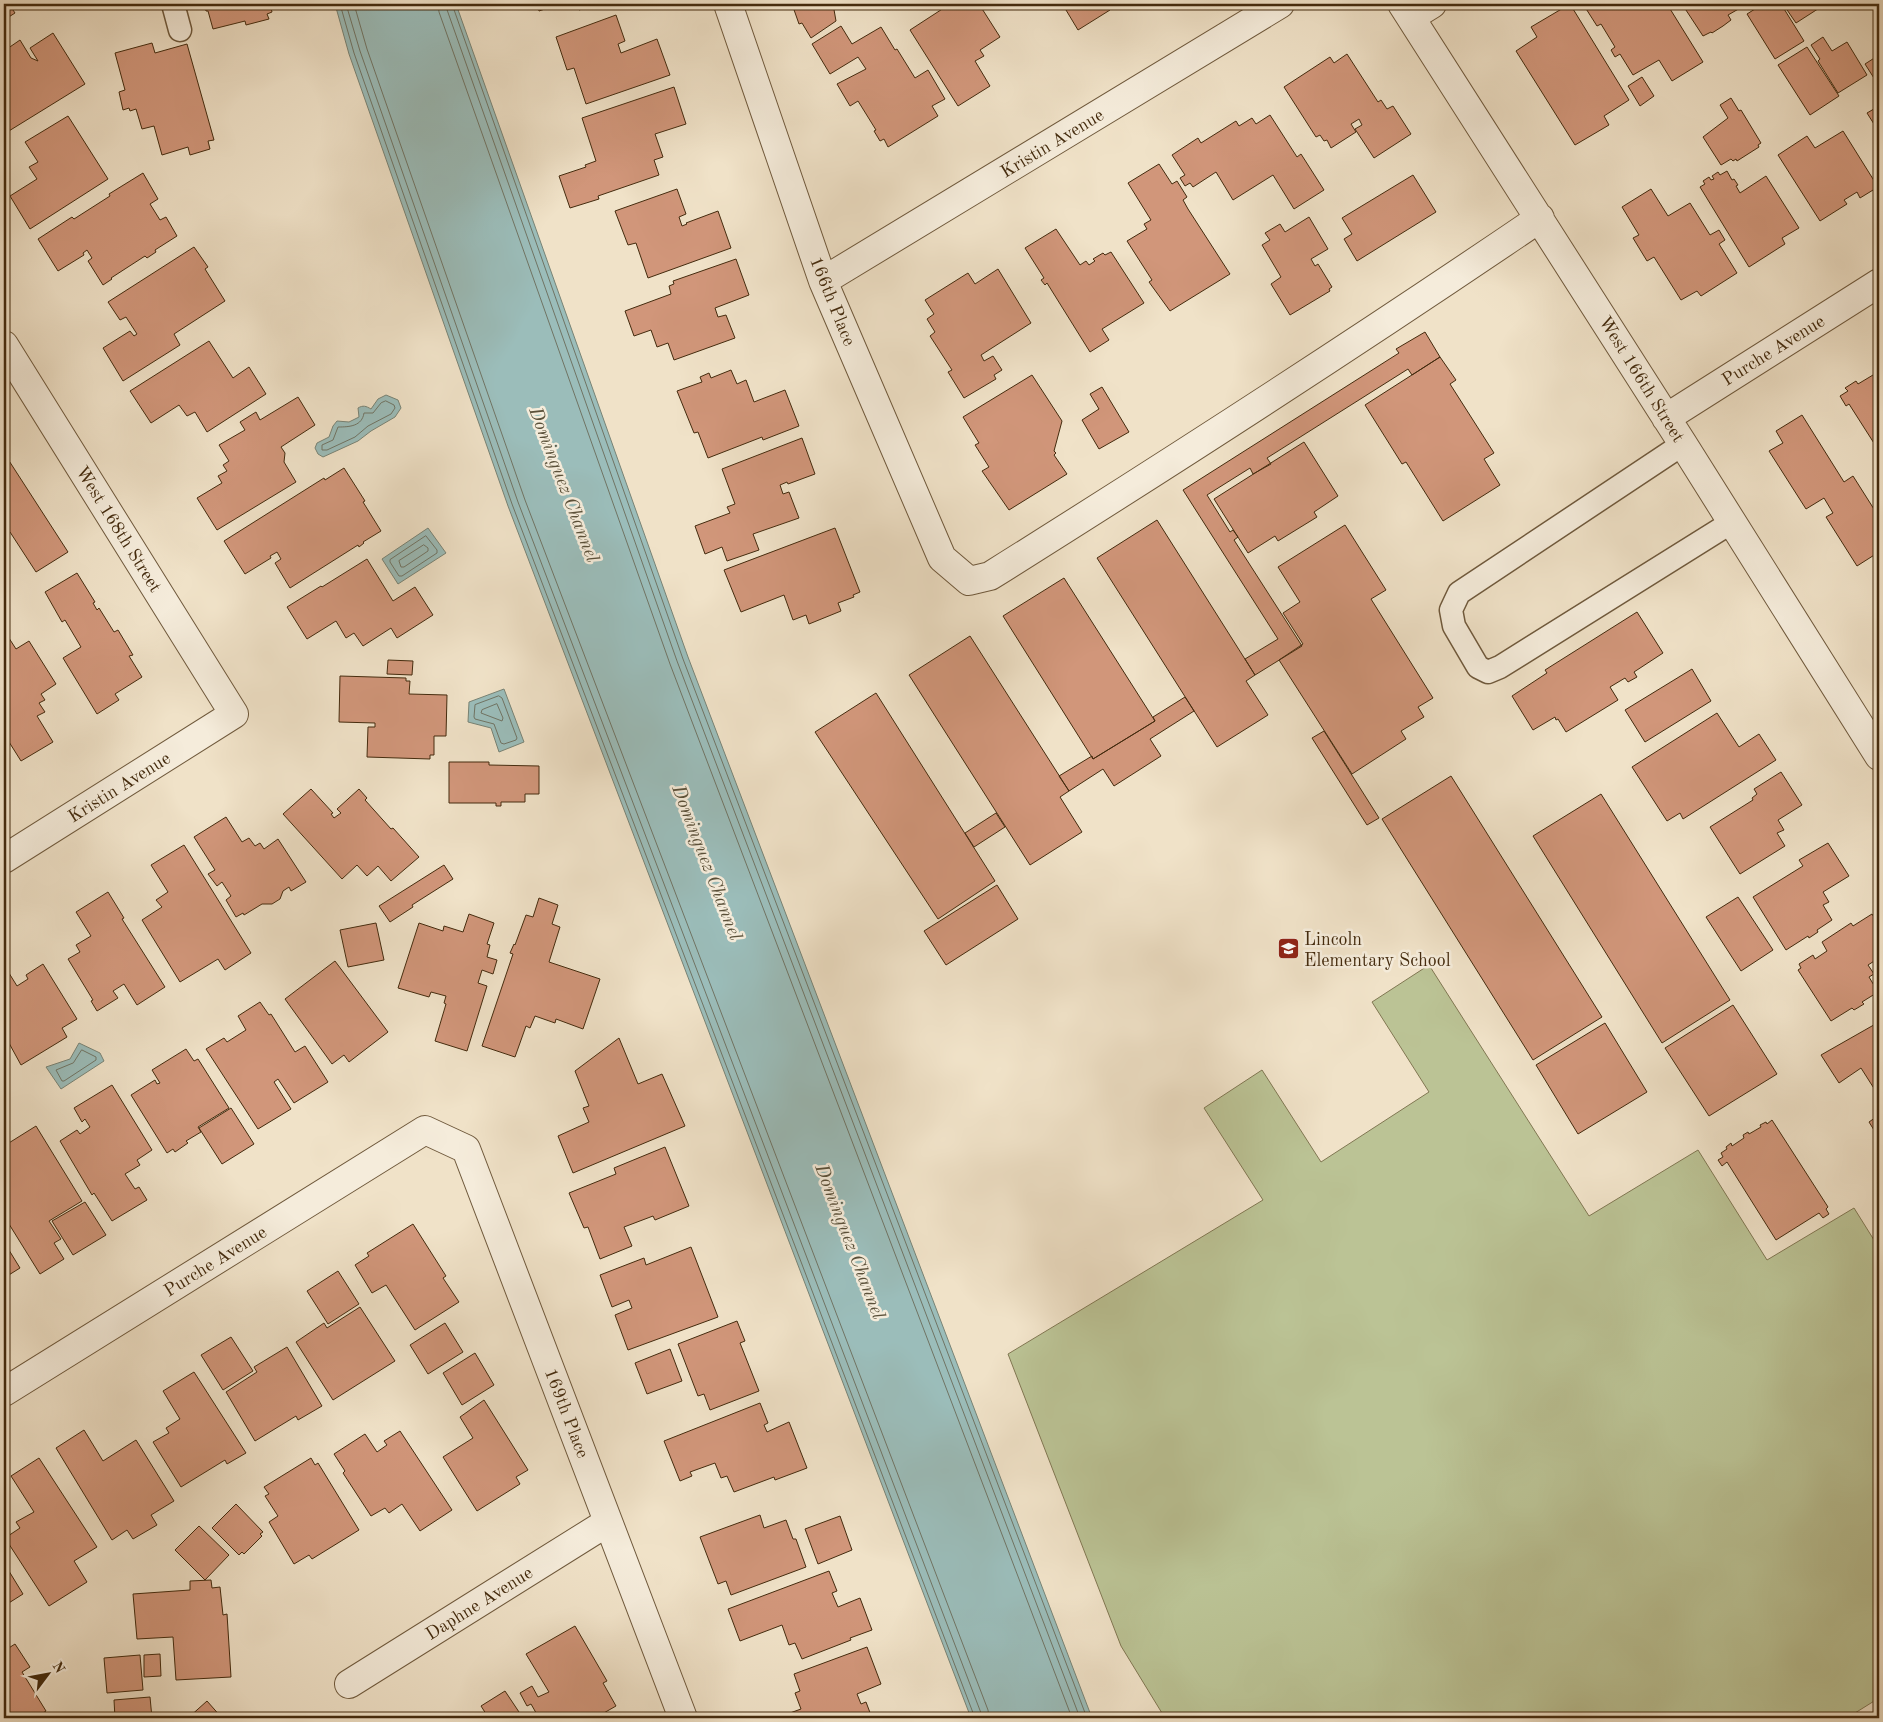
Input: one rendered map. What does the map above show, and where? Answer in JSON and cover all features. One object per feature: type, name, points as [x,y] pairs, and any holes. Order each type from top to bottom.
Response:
[{"type":"street","name":"166th Place","points":[[728,4],[823,281],[942,558],[969,581],[990,576],[1124,492],[1278,393],[1540,218]]},
{"type":"street","name":"Kristin Avenue","points":[[823,281],[1280,4]]},
{"type":"street","name":"West 166th Street","points":[[1415,8],[1540,218],[1879,756]]},
{"type":"street","name":"Purche Avenue","points":[[1666,418],[1879,282]]},
{"type":"street","name":"West 168th Street","points":[[4,345],[234,714]]},
{"type":"street","name":"Kristin Avenue","points":[[4,859],[234,714]]},
{"type":"street","name":"Purche Avenue","points":[[4,1392],[426,1130]]},
{"type":"street","name":"169th Place","points":[[426,1130],[466,1149],[683,1718]]},
{"type":"street","name":"Daphne Avenue","points":[[349,1684],[608,1522]]},
{"type":"lane","points":[[173,4],[180,30]]},
{"type":"lane","points":[[1683,444],[1458,593],[1452,610],[1454,626],[1478,667],[1488,672],[1500,667],[1732,522]]},
{"type":"green space","points":[[1429,965],[1589,1216],[1698,1150],[1767,1260],[1854,1208],[1879,1248],[1879,1698],[1847,1718],[1165,1718],[1121,1646],[1008,1354],[1263,1200],[1204,1108],[1262,1070],[1321,1162],[1429,1092],[1372,1002]]},
{"type":"water","name":"Dominguez Channel","points":[[335,4],[456,4],[688,657],[1092,1718],[971,1718],[508,506],[349,54]]},
{"type":"water","points":[[386,395],[398,400],[401,408],[395,417],[358,441],[323,457],[318,454],[315,448],[317,443],[329,437],[337,421],[349,422],[359,417],[358,408],[364,406],[371,409],[378,399]]},
{"type":"water","points":[[428,528],[446,553],[398,584],[382,559]]},
{"type":"water","points":[[504,689],[524,742],[499,752],[491,728],[468,722],[469,702]]},
{"type":"water","points":[[79,1043],[100,1053],[104,1061],[61,1089],[46,1067],[70,1059]]},
{"type":"building","points":[[4,4],[9,4],[15,13],[4,20]]},
{"type":"building","points":[[204,4],[270,4],[272,12],[267,14],[269,19],[246,25],[245,21],[213,29]]},
{"type":"building","points":[[537,4],[553,4],[554,6],[539,11]]},
{"type":"building","points":[[571,4],[599,4],[579,10],[578,6],[572,7]]},
{"type":"building","points":[[792,4],[833,4],[836,21],[811,38],[802,23],[799,24]]},
{"type":"building","points":[[950,4],[979,4],[1000,37],[980,50],[984,56],[975,61],[990,86],[958,106],[910,30]]},
{"type":"building","points":[[1054,4],[1106,4],[1110,10],[1078,30],[1063,5],[1057,9]]},
{"type":"building","points":[[1570,4],[1629,100],[1604,116],[1609,125],[1575,145],[1516,51],[1537,37],[1531,27]]},
{"type":"building","points":[[1583,4],[1637,4],[1640,9],[1647,4],[1667,4],[1703,62],[1672,81],[1659,60],[1633,75],[1620,54],[1615,57],[1611,50],[1615,47],[1601,24],[1597,26]]},
{"type":"building","points":[[1682,4],[1740,4],[1742,7],[1728,15],[1731,20],[1723,26],[1703,36]]},
{"type":"building","points":[[1763,4],[1781,4],[1804,41],[1775,59],[1747,14]]},
{"type":"building","points":[[1783,4],[1824,4],[1824,5],[1796,23]]},
{"type":"building","points":[[616,15],[625,41],[618,44],[621,53],[657,39],[670,75],[586,104],[574,68],[567,70],[556,37]]},
{"type":"building","points":[[841,26],[852,44],[881,27],[915,78],[928,70],[945,99],[932,106],[938,116],[888,147],[884,139],[880,141],[874,131],[876,130],[858,101],[850,106],[837,84],[866,69],[858,57],[830,74],[812,44]]},
{"type":"building","points":[[53,33],[85,84],[4,134],[4,51],[20,40],[31,58],[38,61],[30,48]]},
{"type":"building","points":[[1823,37],[1832,51],[1847,42],[1867,75],[1838,93],[1818,61],[1820,59],[1811,45]]},
{"type":"building","points":[[152,43],[155,53],[187,44],[214,140],[208,141],[210,149],[190,155],[188,147],[162,155],[154,126],[142,129],[136,109],[130,111],[129,108],[123,110],[119,92],[125,90],[115,53]]},
{"type":"building","points":[[1807,47],[1839,96],[1810,115],[1778,65]]},
{"type":"building","points":[[1347,54],[1378,102],[1381,100],[1387,109],[1393,106],[1411,134],[1374,158],[1355,129],[1362,125],[1359,119],[1351,124],[1356,132],[1331,148],[1327,140],[1324,141],[1320,135],[1316,137],[1284,87],[1330,57],[1334,63]]},
{"type":"building","points":[[1879,55],[1879,86],[1865,64]]},
{"type":"building","points":[[1642,77],[1654,96],[1640,106],[1628,86]]},
{"type":"building","points":[[674,87],[686,124],[655,134],[663,157],[654,160],[659,175],[598,196],[599,199],[570,208],[559,176],[586,167],[585,165],[596,161],[582,118]]},
{"type":"building","points":[[1731,98],[1739,111],[1741,110],[1761,143],[1758,145],[1759,147],[1737,161],[1736,159],[1733,161],[1731,159],[1721,165],[1703,137],[1728,118],[1720,105]]},
{"type":"building","points":[[1879,106],[1879,132],[1867,113]]},
{"type":"building","points":[[1270,115],[1297,157],[1301,154],[1324,190],[1294,209],[1273,175],[1233,200],[1216,172],[1193,187],[1190,183],[1185,186],[1180,178],[1185,175],[1172,155],[1198,138],[1201,143],[1236,121],[1239,126],[1252,118],[1256,124]]},
{"type":"building","points":[[68,116],[108,179],[30,229],[10,196],[37,179],[29,167],[38,162],[25,142]]},
{"type":"building","points":[[1843,131],[1878,187],[1860,198],[1857,192],[1844,200],[1847,204],[1820,221],[1778,155],[1807,136],[1815,148]]},
{"type":"building","points":[[1159,164],[1172,184],[1177,181],[1187,197],[1183,200],[1188,209],[1230,274],[1170,311],[1149,282],[1152,280],[1127,241],[1147,229],[1144,224],[1151,220],[1128,183]]},
{"type":"building","points":[[1727,171],[1732,180],[1734,179],[1738,185],[1736,186],[1740,193],[1766,176],[1799,228],[1782,238],[1785,244],[1749,267],[1700,187],[1705,184],[1703,181],[1709,177],[1711,180],[1714,179],[1712,176],[1718,172],[1720,175]]},
{"type":"building","points":[[143,173],[158,199],[150,204],[160,220],[166,217],[177,236],[155,250],[156,252],[147,258],[145,256],[103,285],[88,261],[92,258],[87,250],[83,253],[84,255],[58,271],[38,239],[72,217],[74,219]]},
{"type":"building","points":[[1413,175],[1436,212],[1357,261],[1344,239],[1352,234],[1342,218]]},
{"type":"building","points":[[677,189],[686,214],[679,217],[682,226],[718,211],[731,248],[648,278],[636,243],[628,245],[615,211]]},
{"type":"building","points":[[1651,189],[1668,216],[1690,203],[1710,235],[1719,230],[1725,240],[1719,244],[1737,273],[1701,296],[1697,291],[1681,300],[1654,257],[1647,261],[1633,238],[1639,235],[1622,207]]},
{"type":"building","points":[[1309,217],[1328,249],[1311,259],[1315,266],[1318,264],[1332,287],[1329,289],[1330,291],[1290,315],[1271,284],[1281,277],[1262,245],[1270,240],[1265,233],[1280,224],[1285,232]]},
{"type":"building","points":[[1056,229],[1080,265],[1086,261],[1089,265],[1095,261],[1093,259],[1103,253],[1105,255],[1111,252],[1144,303],[1102,329],[1109,340],[1090,352],[1047,283],[1045,285],[1041,280],[1044,278],[1025,248]]},
{"type":"building","points":[[194,247],[208,267],[205,269],[225,301],[174,334],[180,345],[123,381],[103,348],[130,331],[134,336],[137,334],[126,317],[120,320],[108,302]]},
{"type":"building","points":[[736,259],[749,295],[715,308],[718,317],[726,315],[735,338],[674,360],[668,343],[657,347],[651,330],[634,336],[625,311],[671,294],[669,286],[674,284],[673,281]]},
{"type":"building","points":[[998,269],[1031,323],[981,355],[984,361],[993,356],[1002,370],[994,375],[996,379],[964,398],[948,372],[952,370],[930,336],[935,332],[927,319],[934,314],[925,300],[968,273],[975,284]]},
{"type":"building","points":[[1425,332],[1440,357],[1412,375],[1408,369],[1267,458],[1271,464],[1253,474],[1250,468],[1207,495],[1230,532],[1233,530],[1238,537],[1234,540],[1302,646],[1255,675],[1245,659],[1278,639],[1183,490],[1399,353],[1396,349]]},
{"type":"building","points":[[209,341],[233,378],[249,367],[266,394],[207,432],[195,412],[187,416],[179,405],[151,423],[130,391]]},
{"type":"building","points":[[1440,357],[1456,380],[1450,384],[1494,453],[1484,459],[1500,485],[1443,521],[1406,462],[1402,464],[1365,405]]},
{"type":"building","points":[[731,370],[737,384],[746,380],[754,402],[785,390],[799,426],[763,440],[762,437],[708,458],[698,432],[694,433],[677,391],[702,382],[700,377],[709,373],[711,378]]},
{"type":"building","points":[[1878,372],[1879,451],[1849,404],[1846,406],[1840,396],[1848,391],[1845,388],[1856,381],[1858,384]]},
{"type":"building","points":[[1032,375],[1062,421],[1054,455],[1067,474],[1009,510],[982,471],[989,467],[975,445],[979,443],[963,417]]},
{"type":"building","points":[[1102,387],[1129,432],[1099,449],[1082,420],[1099,409],[1090,394]]},
{"type":"building","points":[[298,397],[315,425],[281,447],[285,453],[284,462],[296,482],[217,530],[197,498],[222,483],[218,476],[227,471],[223,465],[229,461],[219,445],[245,430],[240,422],[256,412],[260,420]]},
{"type":"building","points":[[1802,415],[1844,482],[1853,476],[1879,517],[1879,552],[1857,566],[1826,517],[1833,513],[1824,498],[1806,509],[1769,451],[1783,443],[1776,431]]},
{"type":"building","points":[[802,438],[815,474],[780,485],[783,494],[789,492],[799,518],[753,534],[759,550],[727,561],[722,547],[705,554],[695,526],[730,513],[727,507],[735,504],[722,469]]},
{"type":"building","points":[[1304,442],[1338,496],[1314,512],[1317,517],[1278,541],[1275,536],[1248,553],[1214,499]]},
{"type":"building","points":[[4,453],[68,552],[36,572],[10,532],[4,536]]},
{"type":"building","points":[[344,468],[381,531],[363,542],[359,547],[358,545],[290,588],[275,563],[281,559],[277,552],[270,556],[271,558],[245,574],[224,541],[324,478],[325,480]]},
{"type":"building","points":[[1157,520],[1255,675],[1246,681],[1268,715],[1217,747],[1097,558]]},
{"type":"building","points":[[1345,525],[1386,590],[1371,599],[1433,698],[1418,707],[1424,717],[1401,731],[1406,739],[1352,774],[1279,660],[1303,644],[1283,613],[1300,602],[1278,567]]},
{"type":"building","points":[[835,528],[860,592],[853,595],[854,597],[838,603],[841,611],[809,624],[806,615],[793,620],[784,595],[741,612],[724,570]]},
{"type":"building","points":[[367,559],[393,601],[415,587],[433,615],[397,638],[391,628],[363,646],[354,633],[346,638],[336,621],[307,639],[287,607]]},
{"type":"building","points":[[77,573],[95,602],[93,603],[97,610],[99,608],[114,632],[118,630],[133,655],[129,656],[142,677],[115,694],[119,700],[97,714],[63,658],[81,647],[65,620],[62,622],[45,592]]},
{"type":"building","points":[[1064,578],[1155,721],[1093,759],[1003,616]]},
{"type":"building","points":[[1637,612],[1663,653],[1634,672],[1637,677],[1628,682],[1625,678],[1610,687],[1618,700],[1566,732],[1555,717],[1533,730],[1512,696],[1547,673],[1545,670]]},
{"type":"building","points":[[7,635],[16,649],[29,641],[56,684],[41,694],[45,700],[39,703],[45,712],[37,716],[53,742],[21,761],[4,734],[4,638]]},
{"type":"building","points":[[970,636],[1069,791],[1060,797],[1082,832],[1030,865],[909,675]]},
{"type":"building","points":[[388,660],[413,661],[412,675],[387,674]]},
{"type":"building","points":[[1692,669],[1711,701],[1645,742],[1625,710]]},
{"type":"building","points":[[340,676],[406,678],[406,681],[410,681],[409,694],[447,695],[446,736],[434,736],[434,755],[430,755],[430,759],[367,757],[368,727],[375,727],[375,723],[339,722]]},
{"type":"building","points":[[876,693],[995,881],[938,919],[815,732]]},
{"type":"building","points":[[1185,697],[1194,711],[1150,739],[1161,756],[1114,786],[1103,769],[1069,791],[1059,776],[1092,756],[1093,759],[1155,721],[1153,717]]},
{"type":"building","points":[[1717,713],[1739,747],[1759,734],[1776,760],[1683,819],[1680,813],[1667,821],[1632,767]]},
{"type":"building","points":[[1324,731],[1379,818],[1367,825],[1312,738]]},
{"type":"building","points":[[449,762],[489,762],[489,765],[539,766],[539,794],[525,794],[525,802],[501,802],[501,806],[496,806],[496,803],[449,803]]},
{"type":"building","points":[[1781,772],[1802,805],[1778,820],[1784,830],[1777,833],[1785,846],[1740,874],[1710,827],[1753,800],[1752,798],[1757,794],[1754,789]]},
{"type":"building","points":[[1451,776],[1602,1017],[1533,1060],[1382,819]]},
{"type":"building","points":[[311,789],[333,813],[331,814],[334,818],[341,813],[337,809],[359,789],[367,798],[365,800],[419,857],[391,881],[378,866],[367,876],[357,865],[342,879],[283,814]]},
{"type":"building","points":[[1601,794],[1730,1000],[1662,1043],[1533,836]]},
{"type":"building","points":[[996,813],[1005,827],[974,847],[965,833]]},
{"type":"building","points":[[226,817],[242,842],[249,838],[255,846],[260,843],[264,849],[278,839],[306,882],[291,891],[289,887],[283,891],[280,899],[272,904],[262,904],[244,915],[243,913],[236,917],[226,900],[231,896],[222,882],[217,886],[208,874],[215,870],[194,837]]},
{"type":"building","points":[[1828,843],[1849,876],[1823,892],[1829,902],[1823,905],[1832,920],[1809,938],[1808,936],[1786,950],[1753,897],[1803,866],[1799,860]]},
{"type":"building","points":[[184,845],[251,953],[225,970],[218,959],[180,982],[142,920],[162,907],[156,900],[168,892],[151,865]]},
{"type":"building","points":[[444,865],[453,879],[412,905],[413,907],[390,922],[379,906]]},
{"type":"building","points":[[997,885],[1018,919],[946,965],[924,931]]},
{"type":"building","points":[[108,892],[124,918],[122,919],[165,987],[137,1005],[124,984],[113,991],[118,998],[97,1011],[91,1001],[93,1000],[68,959],[80,952],[76,945],[91,936],[76,912]]},
{"type":"building","points":[[1738,897],[1773,950],[1741,971],[1706,917]]},
{"type":"building","points":[[539,898],[558,905],[552,924],[560,927],[549,962],[600,979],[583,1029],[556,1019],[555,1023],[535,1016],[530,1028],[526,1026],[515,1057],[482,1046],[513,954],[510,953],[515,945],[526,915],[533,917]]},
{"type":"building","points":[[469,914],[494,923],[487,944],[490,945],[487,957],[497,960],[493,974],[482,970],[478,983],[487,986],[467,1051],[435,1041],[446,1004],[444,1003],[446,996],[431,992],[429,997],[398,988],[419,923],[443,931],[444,926],[463,932]]},
{"type":"building","points":[[1872,914],[1879,925],[1879,958],[1868,965],[1874,974],[1869,977],[1878,992],[1862,1002],[1864,1004],[1854,1010],[1852,1008],[1831,1021],[1798,970],[1801,968],[1799,964],[1813,955],[1815,959],[1827,951],[1822,942],[1851,923],[1853,926]]},
{"type":"building","points":[[376,923],[384,960],[348,967],[340,930]]},
{"type":"building","points":[[335,961],[388,1032],[349,1062],[344,1055],[332,1064],[285,999]]},
{"type":"building","points":[[43,964],[77,1019],[62,1028],[67,1037],[21,1065],[4,1034],[4,965],[17,986],[28,979],[26,975]]},
{"type":"building","points":[[260,1002],[269,1015],[271,1014],[295,1052],[305,1046],[328,1082],[294,1103],[278,1079],[274,1082],[291,1109],[258,1129],[206,1049],[224,1038],[227,1042],[246,1030],[238,1016]]},
{"type":"building","points":[[1733,1005],[1777,1074],[1709,1116],[1665,1048]]},
{"type":"building","points":[[1879,1022],[1879,1088],[1875,1090],[1861,1068],[1839,1083],[1821,1055]]},
{"type":"building","points":[[1605,1023],[1647,1092],[1578,1134],[1536,1065]]},
{"type":"building","points":[[619,1038],[638,1084],[662,1074],[685,1126],[573,1173],[558,1136],[589,1122],[583,1108],[589,1106],[575,1071]]},
{"type":"building","points":[[186,1049],[194,1061],[198,1059],[229,1108],[198,1127],[201,1132],[186,1141],[188,1143],[175,1152],[173,1149],[167,1153],[131,1095],[155,1080],[157,1084],[160,1083],[152,1070]]},
{"type":"building","points":[[112,1085],[152,1150],[137,1160],[140,1165],[125,1174],[135,1189],[139,1187],[147,1200],[112,1221],[94,1193],[92,1195],[60,1141],[77,1130],[80,1134],[90,1127],[85,1119],[82,1122],[74,1108]]},
{"type":"building","points":[[231,1108],[254,1144],[222,1164],[199,1128]]},
{"type":"building","points":[[1879,1115],[1879,1138],[1869,1122]]},
{"type":"building","points":[[1772,1120],[1828,1207],[1826,1209],[1829,1214],[1823,1218],[1819,1213],[1776,1240],[1727,1162],[1722,1166],[1718,1160],[1723,1157],[1721,1153],[1731,1143],[1732,1146],[1744,1138],[1743,1135],[1748,1132],[1749,1134],[1761,1127],[1760,1125],[1766,1122],[1767,1124]]},
{"type":"building","points":[[36,1126],[82,1201],[49,1221],[61,1239],[54,1243],[64,1259],[40,1274],[4,1216],[4,1146]]},
{"type":"building","points":[[665,1147],[689,1206],[655,1220],[653,1216],[624,1227],[632,1246],[600,1259],[588,1227],[584,1228],[569,1193],[616,1174],[614,1168]]},
{"type":"building","points":[[85,1202],[106,1235],[73,1255],[52,1221]]},
{"type":"building","points":[[413,1224],[446,1276],[443,1278],[459,1302],[415,1330],[386,1285],[372,1293],[355,1265],[369,1256],[367,1253]]},
{"type":"building","points":[[4,1242],[20,1268],[4,1278]]},
{"type":"building","points":[[691,1247],[718,1317],[628,1350],[615,1315],[632,1308],[629,1300],[612,1307],[600,1275],[644,1258],[646,1265]]},
{"type":"building","points":[[338,1271],[359,1304],[328,1324],[307,1291]]},
{"type":"building","points":[[360,1307],[395,1361],[333,1400],[296,1342],[324,1323],[327,1328]]},
{"type":"building","points":[[737,1321],[745,1341],[740,1343],[759,1391],[710,1410],[704,1394],[698,1396],[678,1344]]},
{"type":"building","points":[[445,1323],[463,1352],[428,1374],[410,1345]]},
{"type":"building","points":[[231,1337],[253,1371],[223,1390],[201,1355]]},
{"type":"building","points":[[287,1347],[322,1406],[298,1420],[296,1416],[255,1441],[226,1392],[257,1372],[254,1367]]},
{"type":"building","points":[[670,1349],[682,1381],[647,1394],[635,1363]]},
{"type":"building","points":[[475,1353],[494,1385],[462,1405],[443,1373]]},
{"type":"building","points":[[194,1372],[246,1453],[227,1464],[225,1460],[181,1487],[153,1442],[169,1433],[166,1428],[180,1419],[163,1391]]},
{"type":"building","points":[[484,1400],[528,1470],[516,1477],[520,1484],[477,1511],[443,1457],[473,1438],[460,1417]]},
{"type":"building","points":[[760,1403],[768,1423],[764,1425],[767,1432],[789,1422],[807,1468],[775,1480],[774,1477],[734,1492],[727,1476],[721,1478],[715,1463],[690,1472],[692,1476],[680,1481],[664,1441]]},
{"type":"building","points":[[84,1430],[103,1461],[136,1440],[174,1501],[151,1515],[157,1525],[133,1539],[127,1530],[112,1540],[56,1448]]},
{"type":"building","points":[[400,1431],[452,1510],[420,1531],[402,1504],[389,1513],[385,1508],[371,1516],[343,1473],[345,1471],[334,1454],[365,1434],[377,1452],[387,1445],[384,1441]]},
{"type":"building","points":[[39,1458],[97,1547],[74,1561],[87,1582],[49,1606],[5,1538],[20,1528],[16,1522],[34,1512],[11,1476]]},
{"type":"building","points":[[311,1458],[315,1465],[318,1463],[359,1530],[312,1559],[309,1555],[294,1564],[269,1522],[278,1516],[265,1496],[269,1494],[264,1487]]},
{"type":"building","points":[[236,1504],[263,1532],[260,1534],[262,1536],[244,1554],[242,1552],[239,1555],[212,1528]]},
{"type":"building","points":[[760,1515],[764,1528],[786,1520],[793,1539],[796,1539],[806,1567],[731,1595],[726,1581],[718,1584],[700,1537]]},
{"type":"building","points":[[840,1516],[852,1550],[818,1564],[805,1529]]},
{"type":"building","points":[[199,1526],[229,1555],[205,1580],[175,1550]]},
{"type":"building","points":[[4,1563],[23,1594],[4,1606]]},
{"type":"building","points":[[829,1571],[837,1591],[832,1593],[838,1607],[860,1598],[872,1630],[802,1659],[795,1643],[789,1645],[782,1625],[740,1641],[728,1609]]},
{"type":"building","points":[[211,1580],[212,1588],[220,1587],[223,1615],[227,1614],[231,1677],[176,1680],[173,1637],[137,1639],[133,1594],[190,1590],[190,1581]]},
{"type":"building","points":[[575,1626],[607,1681],[603,1683],[616,1706],[595,1718],[539,1718],[531,1704],[527,1706],[520,1693],[532,1686],[538,1697],[549,1692],[526,1654]]},
{"type":"building","points":[[15,1644],[30,1667],[22,1672],[46,1711],[35,1718],[4,1718],[4,1651]]},
{"type":"building","points":[[867,1647],[881,1684],[857,1694],[861,1704],[866,1702],[872,1718],[776,1718],[801,1709],[795,1693],[800,1691],[794,1674]]},
{"type":"building","points":[[160,1654],[161,1676],[144,1677],[144,1655]]},
{"type":"building","points":[[140,1655],[143,1690],[107,1693],[104,1658]]},
{"type":"building","points":[[505,1691],[523,1718],[487,1718],[481,1706]]},
{"type":"building","points":[[150,1697],[152,1718],[115,1718],[114,1700]]},
{"type":"building","points":[[207,1701],[222,1718],[188,1718]]},
{"type":"place","name":"Lincoln Elementary School","points":[[1288,949]]}]
